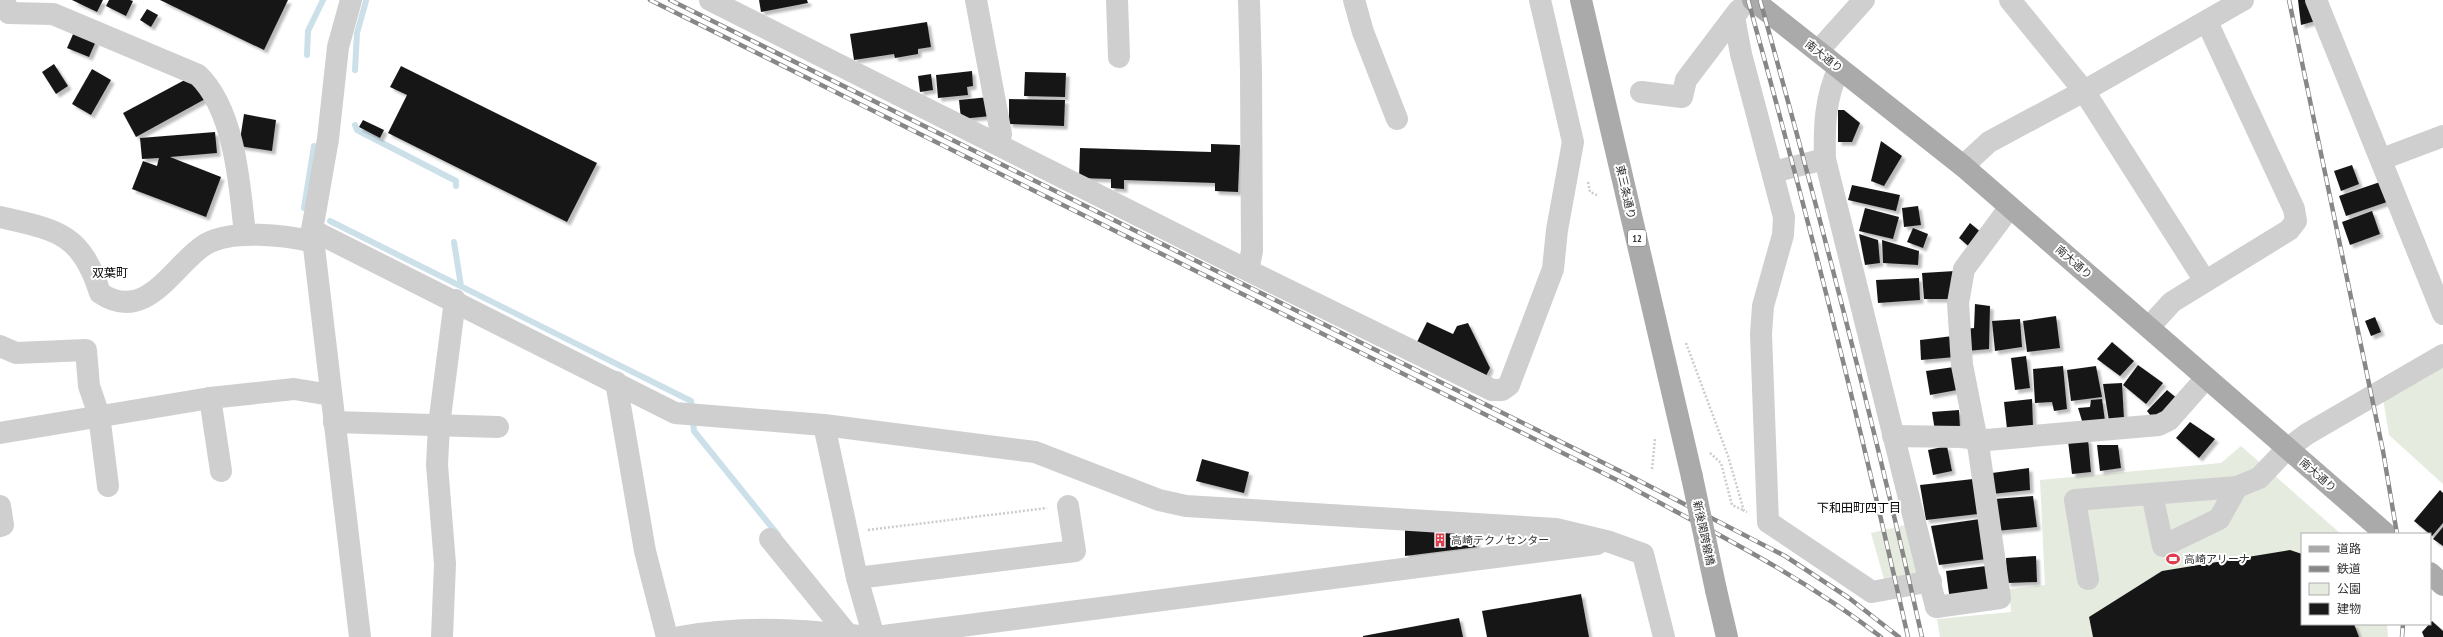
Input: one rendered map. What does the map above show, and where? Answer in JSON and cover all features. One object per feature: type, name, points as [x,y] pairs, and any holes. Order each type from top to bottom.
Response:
[{"type":"main road","name":"東三条通り","points":[[1581,0],[1692,477]]},
{"type":"main road","name":"南大通り","points":[[1753,0],[1963,166],[2385,533]]},
{"type":"main road","name":"新後閑跨線橋","points":[[1692,477],[1727,637]]},
{"type":"main road","points":[[2431,574],[2443,585]]},
{"type":"street","points":[[4,0],[9,13],[53,14],[198,75],[212,92],[230,136],[238,174],[245,235]]},
{"type":"street","points":[[351,0],[338,47],[327,146],[313,236],[360,637]]},
{"type":"street","points":[[710,0],[1243,268],[1492,390],[1502,390],[1509,385],[1553,269],[1557,230],[1573,142],[1540,0]]},
{"type":"street","points":[[976,0],[1001,134],[999,145]]},
{"type":"street","points":[[1117,0],[1119,57]]},
{"type":"street","points":[[1243,268],[1250,261],[1252,251],[1252,80],[1249,0]]},
{"type":"street","points":[[1354,0],[1363,32],[1397,119]]},
{"type":"street","points":[[1818,51],[1864,0]]},
{"type":"street","points":[[2010,0],[2084,91],[2205,281]]},
{"type":"street","points":[[2316,0],[2382,159],[2443,314]]},
{"type":"street","points":[[1963,166],[1989,142],[2207,22],[2239,1]]},
{"type":"street","points":[[1640,92],[1682,97],[1686,80],[1740,8]]},
{"type":"street","points":[[1740,8],[1742,54],[1784,217],[1783,235],[1763,306],[1761,334],[1768,522],[1872,592],[1931,581]]},
{"type":"street","points":[[2149,328],[2165,308],[2205,281],[2289,230],[2296,221],[2294,209],[2207,22]]},
{"type":"street","points":[[1839,68],[1830,89],[1825,113],[1825,159],[1893,436],[1931,581],[1936,607],[2000,598],[1979,451],[1975,439],[1960,341],[1958,303],[1960,282],[1964,269],[1976,250],[2010,207]]},
{"type":"street","points":[[2382,159],[2443,136]]},
{"type":"street","points":[[1773,172],[1825,159]]},
{"type":"street","points":[[0,217],[50,229],[67,238],[79,249],[90,266],[100,293],[114,300],[130,301],[159,289],[206,244],[226,237],[245,235],[288,237],[313,236],[455,300],[675,413],[824,425],[1035,452],[1159,500],[1186,506],[1556,529],[1610,542],[1643,554],[1664,637]]},
{"type":"street","points":[[442,637],[445,564],[437,465],[439,426],[455,300]]},
{"type":"street","points":[[0,346],[16,353],[86,350],[89,386],[99,415],[108,486]]},
{"type":"street","points":[[2088,579],[2075,500],[2237,487],[2259,478],[2287,449],[2307,434],[2443,355]]},
{"type":"street","points":[[1893,436],[1987,440],[2159,425],[2169,420],[2206,378]]},
{"type":"street","points":[[616,382],[645,552],[667,637]]},
{"type":"street","points":[[0,434],[99,415],[210,398],[294,389],[331,395]]},
{"type":"street","points":[[210,398],[222,471]]},
{"type":"street","points":[[334,422],[498,427]]},
{"type":"street","points":[[824,425],[857,578],[874,637]]},
{"type":"street","points":[[2152,494],[2163,546],[2219,519],[2237,487]]},
{"type":"street","points":[[0,506],[3,525],[0,526]]},
{"type":"street","points":[[857,578],[1075,551],[1068,506]]},
{"type":"street","points":[[770,539],[848,634]]},
{"type":"street","points":[[680,637],[785,629],[874,637],[1610,542]]},
{"type":"path","points":[[1686,343],[1728,456],[1744,511]]},
{"type":"path","points":[[1652,469],[1655,439]]},
{"type":"path","points":[[1710,453],[1721,463],[1732,505],[1768,522]]},
{"type":"path","points":[[848,533],[1068,506]]},
{"type":"green space","points":[[2443,363],[2443,484],[2389,435],[2383,398]]},
{"type":"green space","name":"高崎アリーナ","points":[[2241,446],[2340,533],[2301,533],[2301,625],[2387,625],[2388,637],[1940,637],[1937,619],[2011,612],[2009,589],[2045,585],[2040,480],[2221,463]]},
{"type":"green space","points":[[1910,524],[1922,576],[1885,583],[1871,533]]},
{"type":"building","points":[[72,0],[103,0],[97,12]]},
{"type":"building","points":[[109,0],[133,1],[126,16],[106,6]]},
{"type":"building","points":[[160,0],[288,0],[264,50]]},
{"type":"building","points":[[759,0],[807,0],[808,3],[761,12]]},
{"type":"building","points":[[2298,0],[2309,0],[2319,20],[2301,25]]},
{"type":"building","points":[[147,9],[158,15],[151,27],[140,20]]},
{"type":"building","points":[[927,22],[931,47],[918,49],[918,54],[895,58],[894,54],[854,60],[850,34]]},
{"type":"building","points":[[74,32],[96,41],[89,57],[67,48]]},
{"type":"building","points":[[54,64],[68,86],[56,94],[42,72]]},
{"type":"building","points":[[401,66],[597,163],[567,222],[388,133],[407,95],[390,87]]},
{"type":"building","points":[[92,69],[111,80],[91,115],[72,104]]},
{"type":"building","points":[[972,71],[973,86],[967,87],[968,95],[938,98],[936,75]]},
{"type":"building","points":[[1025,72],[1066,73],[1065,97],[1024,96]]},
{"type":"building","points":[[931,74],[933,90],[920,92],[918,76]]},
{"type":"building","points":[[194,75],[207,98],[136,137],[123,113]]},
{"type":"building","points":[[989,97],[991,116],[961,119],[959,100]]},
{"type":"building","points":[[1009,99],[1065,100],[1064,126],[1009,124]]},
{"type":"building","points":[[1838,110],[1844,110],[1860,123],[1852,142],[1838,142]]},
{"type":"building","points":[[244,114],[276,120],[272,151],[239,146]]},
{"type":"building","points":[[363,120],[384,130],[380,138],[359,127]]},
{"type":"building","points":[[215,132],[217,153],[170,157],[221,177],[206,217],[132,189],[143,161],[157,166],[159,158],[142,159],[140,138]]},
{"type":"building","points":[[1881,141],[1902,156],[1884,186],[1871,181]]},
{"type":"building","points":[[1211,144],[1240,145],[1238,192],[1215,191],[1215,183],[1124,180],[1124,189],[1111,188],[1111,179],[1079,178],[1080,148],[1211,152]]},
{"type":"building","points":[[2352,165],[2359,184],[2341,191],[2334,171]]},
{"type":"building","points":[[2380,182],[2387,202],[2346,216],[2339,196]]},
{"type":"building","points":[[1852,185],[1900,195],[1896,211],[1848,200]]},
{"type":"building","points":[[1918,206],[1921,225],[1904,227],[1902,208]]},
{"type":"building","points":[[1865,208],[1899,217],[1893,239],[1859,231]]},
{"type":"building","points":[[2372,211],[2380,234],[2350,245],[2342,222]]},
{"type":"building","points":[[1970,223],[1983,234],[1972,249],[1959,238]]},
{"type":"building","points":[[1913,228],[1928,234],[1923,248],[1907,242]]},
{"type":"building","points":[[1859,234],[1878,240],[1880,263],[1865,265]]},
{"type":"building","points":[[1882,240],[1919,251],[1918,265],[1883,263]]},
{"type":"building","points":[[1955,271],[1955,299],[1924,299],[1922,273]]},
{"type":"building","points":[[1919,278],[1920,300],[1878,303],[1876,280]]},
{"type":"building","points":[[1975,304],[1990,306],[1989,349],[1967,351],[1965,329],[1974,328]]},
{"type":"building","points":[[2056,316],[2060,348],[2027,352],[2023,321]]},
{"type":"building","points":[[2375,317],[2381,332],[2371,336],[2365,321]]},
{"type":"building","points":[[2020,319],[2022,347],[1995,351],[1992,321]]},
{"type":"building","points":[[1427,322],[1453,334],[1457,326],[1468,323],[1490,368],[1485,378],[1416,344]]},
{"type":"building","points":[[1953,336],[1955,357],[1921,360],[1920,340]]},
{"type":"building","points":[[2112,342],[2134,361],[2120,376],[2097,359]]},
{"type":"building","points":[[2026,356],[2030,388],[2015,390],[2011,358]]},
{"type":"building","points":[[2138,365],[2163,383],[2146,404],[2123,385]]},
{"type":"building","points":[[2063,366],[2067,409],[2054,411],[2052,402],[2035,403],[2033,369]]},
{"type":"building","points":[[2096,366],[2102,397],[2071,401],[2067,370]]},
{"type":"building","points":[[1954,367],[1957,390],[1930,395],[1926,371]]},
{"type":"building","points":[[2122,383],[2124,419],[2109,421],[2103,384]]},
{"type":"building","points":[[2167,390],[2179,400],[2154,420],[2147,411]]},
{"type":"building","points":[[2032,399],[2033,426],[2007,429],[2004,402]]},
{"type":"building","points":[[2102,399],[2105,421],[2083,424],[2078,408],[2090,407],[2091,400]]},
{"type":"building","points":[[1959,410],[1960,428],[1935,431],[1932,412]]},
{"type":"building","points":[[2190,422],[2215,439],[2199,458],[2176,438]]},
{"type":"building","points":[[2088,439],[2091,472],[2072,474],[2068,441]]},
{"type":"building","points":[[2097,445],[2118,445],[2121,468],[2100,471]]},
{"type":"building","points":[[1947,446],[1952,471],[1933,475],[1928,450]]},
{"type":"building","points":[[1202,459],[1249,472],[1244,493],[1196,481]]},
{"type":"building","points":[[2029,468],[2030,490],[1992,494],[1992,473]]},
{"type":"building","points":[[1973,479],[1978,514],[1926,520],[1920,485]]},
{"type":"building","points":[[2440,490],[2443,493],[2443,523],[2432,536],[2431,533],[2428,533],[2414,521]]},
{"type":"building","points":[[2033,496],[2037,527],[1996,531],[1994,499]]},
{"type":"building","points":[[1980,519],[1987,559],[1939,565],[1931,526]]},
{"type":"building","name":"高崎テクノセンター","points":[[1405,527],[1475,532],[1477,547],[1405,556]]},
{"type":"building","points":[[2443,527],[2443,546],[2433,539]]},
{"type":"building","points":[[2290,550],[2301,554],[2301,625],[2354,625],[2359,637],[2093,637],[2089,617],[2162,571]]},
{"type":"building","points":[[2036,556],[2037,582],[2007,583],[2006,558]]},
{"type":"building","points":[[1986,566],[1992,595],[1950,601],[1946,571]]},
{"type":"building","points":[[1581,594],[1589,637],[1487,637],[1482,611]]},
{"type":"building","points":[[1459,618],[1463,637],[1363,637],[1363,636]]},
{"type":"building","points":[[2432,621],[2443,631],[2443,637],[2424,637],[2422,632],[2428,625],[2431,625]]},
{"type":"waterway","points":[[307,55],[308,31],[323,0]]},
{"type":"waterway","points":[[355,70],[357,33],[366,1]]},
{"type":"waterway","points":[[355,125],[357,130],[456,181],[456,186]]},
{"type":"waterway","points":[[304,208],[314,146]]},
{"type":"waterway","points":[[330,221],[691,401],[694,431],[778,535]]},
{"type":"waterway","points":[[454,242],[461,286]]},
{"type":"railway","points":[[650,0],[1623,483],[1722,536],[1787,574],[1851,615],[1881,637]]},
{"type":"railway","points":[[670,0],[1628,475],[1785,556],[1849,598],[1899,637]]},
{"type":"railway","points":[[1748,0],[1832,317],[1908,637]]},
{"type":"railway","points":[[1760,0],[1845,317],[1885,477],[1922,637]]},
{"type":"railway","points":[[2289,0],[2383,451],[2397,533]]},
{"type":"railway","points":[[2402,637],[2403,625]]},
{"type":"place","name":"高崎テクノセンター","points":[[1440,540]]},
{"type":"place","name":"高崎アリーナ","points":[[2173,559]]},
{"type":"district","name":"双葉町","points":[[110,272]]},
{"type":"district","name":"下和田町四丁目","points":[[1859,507]]}]
